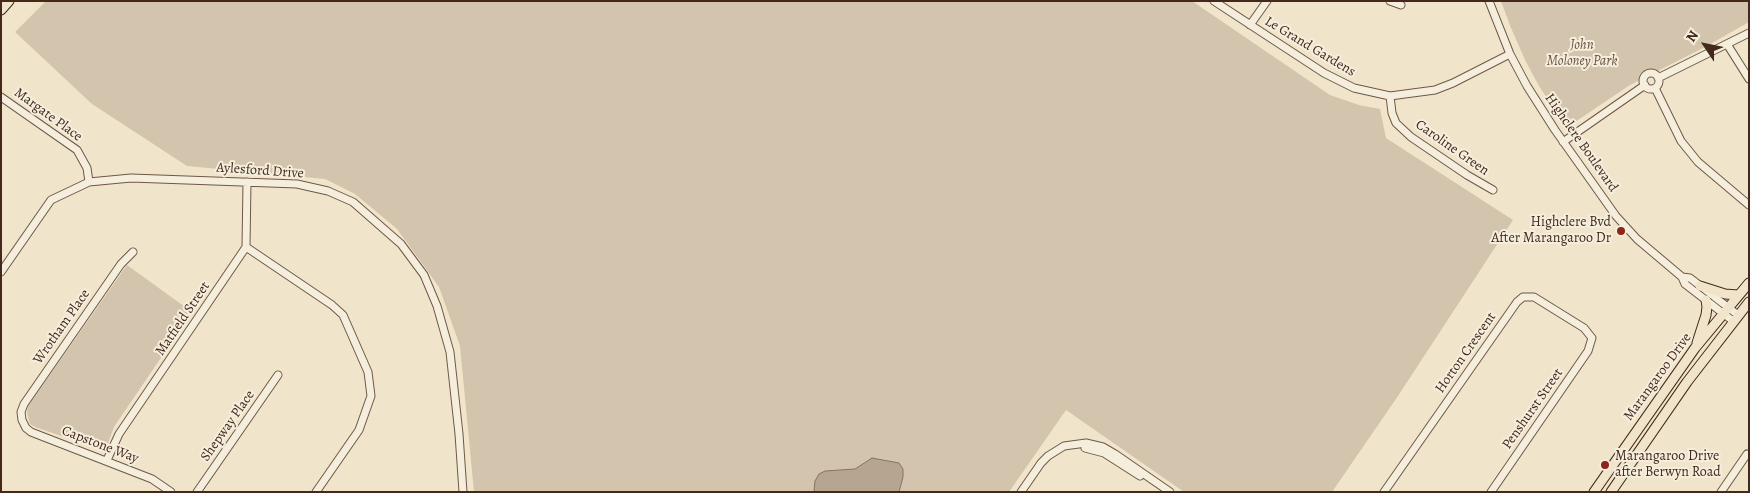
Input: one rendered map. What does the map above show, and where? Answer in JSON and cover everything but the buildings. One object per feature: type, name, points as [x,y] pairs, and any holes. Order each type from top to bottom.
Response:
[{"type":"main road","points":[[1,10],[9,1]]},
{"type":"main road","name":"Marangaroo Drive","points":[[1594,492],[1696,348],[1725,310],[1749,283]]},
{"type":"main road","points":[[1700,286],[1725,294],[1738,295]]},
{"type":"main road","points":[[1696,348],[1708,306],[1706,300]]},
{"type":"main road","name":"Marangaroo Drive","points":[[1611,492],[1687,382],[1749,302]]},
{"type":"street","name":"Le Grand Gardens","points":[[1214,1],[1324,73],[1354,88],[1390,96],[1435,90],[1510,54]]},
{"type":"street","points":[[1250,25],[1267,1]]},
{"type":"street","points":[[1390,1],[1401,4]]},
{"type":"street","name":"Highclere Boulevard","points":[[1489,1],[1510,54],[1527,86],[1563,142],[1627,229],[1653,254],[1682,277],[1685,284],[1706,300],[1725,310]]},
{"type":"street","points":[[1658,78],[1749,33]]},
{"type":"street","points":[[1727,44],[1749,79]]},
{"type":"street","points":[[1645,86],[1644,79],[1648,74],[1654,74],[1658,78]]},
{"type":"street","points":[[1655,88],[1658,78]]},
{"type":"street","points":[[1563,142],[1645,86]]},
{"type":"street","points":[[1645,86],[1650,89],[1655,88]]},
{"type":"street","points":[[1655,88],[1681,141],[1698,162],[1749,205]]},
{"type":"street","name":"Caroline Green","points":[[1390,96],[1392,113],[1396,123],[1411,137],[1492,190]]},
{"type":"street","name":"Margate Place","points":[[1,97],[77,150],[87,168],[90,182]]},
{"type":"street","name":"Aylesford Drive","points":[[1,272],[51,200],[90,182],[131,178],[298,184],[328,191],[353,202],[401,244],[424,275],[437,306],[450,352],[463,492]]},
{"type":"street","points":[[247,182],[246,247],[332,305],[343,315],[368,372],[370,396],[359,430],[316,492]]},
{"type":"street","name":"Matfield Street","points":[[107,460],[118,434],[246,247]]},
{"type":"street","name":"Wrotham Place","points":[[22,420],[21,412],[24,404],[121,264],[133,252]]},
{"type":"street","name":"Highclere Boulevard","points":[[1682,277],[1690,278],[1735,318]]},
{"type":"street","name":"Horton Crescent","points":[[1384,492],[1523,296],[1534,297],[1584,328],[1592,338]]},
{"type":"street","name":"Penshurst Street","points":[[1491,492],[1588,351],[1592,338]]},
{"type":"street","name":"Shepway Place","points":[[197,492],[278,375]]},
{"type":"street","name":"Capstone Way","points":[[22,420],[26,428],[31,432],[152,479],[172,492]]},
{"type":"street","points":[[1021,492],[1048,456],[1064,446],[1086,443],[1109,451],[1170,492]]},
{"type":"street","points":[[1027,492],[1050,460],[1068,450],[1083,448],[1104,453],[1163,492]]},
{"type":"street","points":[[1721,492],[1747,454],[1749,455]]},
{"type":"green space","points":[[46,1],[1192,1],[1330,95],[1359,105],[1380,109],[1386,138],[1513,220],[1398,396],[1332,492],[1184,492],[1066,410],[1009,492],[474,492],[460,346],[439,287],[397,229],[355,194],[325,179],[187,166],[92,104],[15,32]]},
{"type":"green space","name":"John Moloney Park","points":[[1501,1],[1749,1],[1749,22],[1707,46],[1630,85],[1572,124],[1565,125],[1539,86],[1525,60]]},
{"type":"green space","points":[[127,265],[192,312],[114,427],[106,449],[102,450],[35,427],[30,424],[27,413],[28,406]]},
{"type":"shaded area","points":[[872,458],[899,463],[903,469],[903,477],[899,492],[816,492],[814,490],[815,481],[819,474],[825,471],[855,469]]},
{"type":"place","name":"Highclere Bvd After Marangaroo Dr","points":[[1621,231]]},
{"type":"place","name":"Marangaroo Drive after Berwyn Road","points":[[1605,465]]}]
